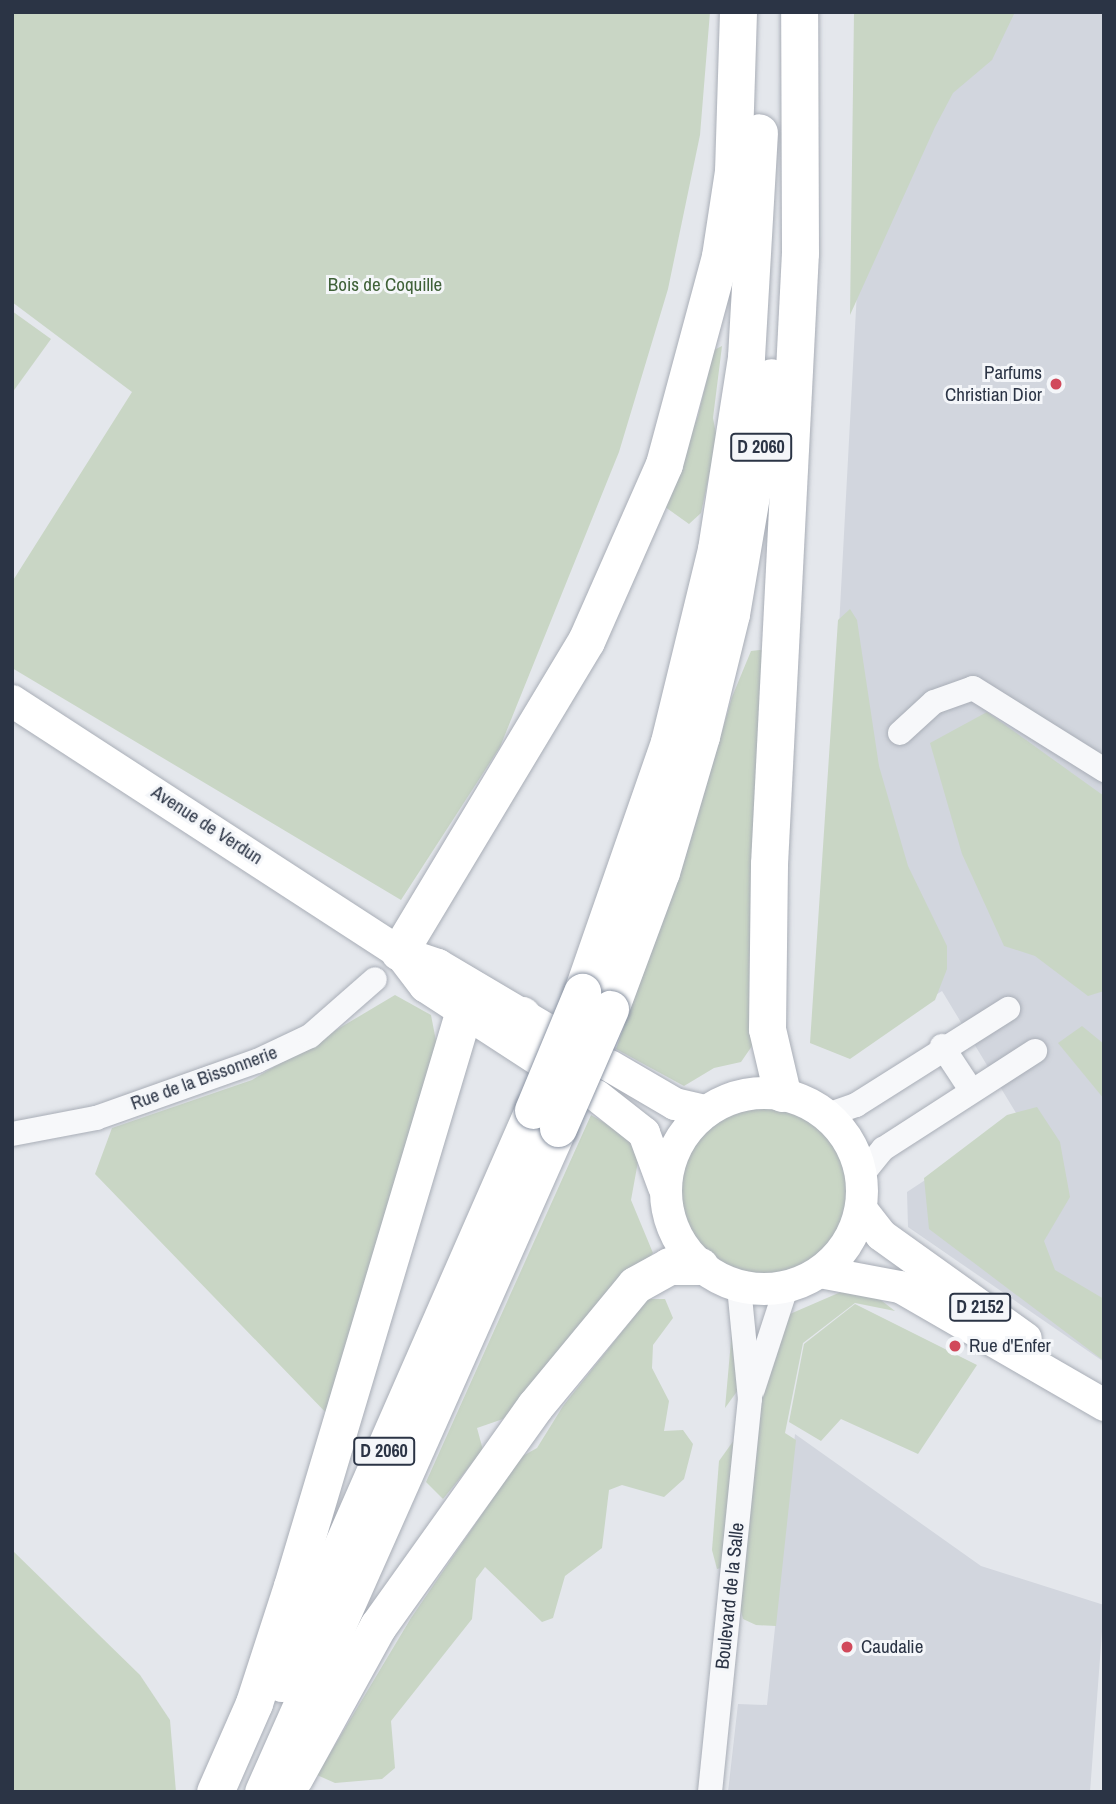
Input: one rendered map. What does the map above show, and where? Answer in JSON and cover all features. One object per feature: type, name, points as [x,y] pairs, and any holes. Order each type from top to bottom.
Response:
[{"type":"highway","points":[[399,952],[586,641],[664,464],[709,309],[724,232],[733,171],[738,12]]},
{"type":"highway","name":"D 2060","points":[[596,1001],[669,742],[730,470],[757,209],[755,12]]},
{"type":"highway","name":"D 2060","points":[[263,1792],[596,1001],[661,872],[701,736],[754,495],[784,229],[784,12]]},
{"type":"highway","points":[[782,1093],[767,1030],[769,919],[800,253],[799,12]]},
{"type":"highway","points":[[215,1792],[254,1703],[292,1586],[463,1014],[535,1023]]},
{"type":"highway","name":"D 2060","points":[[233,1792],[546,1119]]},
{"type":"highway","points":[[286,1792],[378,1626],[535,1406],[635,1285],[669,1266],[700,1266]]},
{"type":"main road","name":"Avenue de Verdun","points":[[12,701],[399,952],[438,965],[535,1023]]},
{"type":"main road","name":"Avenue de Verdun","points":[[399,952],[425,986],[463,1014],[537,1059]]},
{"type":"main road","points":[[610,1066],[675,1104],[705,1111]]},
{"type":"main road","points":[[597,1096],[644,1133],[666,1193],[670,1220],[700,1266],[739,1287],[786,1287],[820,1272],[845,1247],[861,1209],[861,1176],[849,1143],[827,1115],[782,1093],[744,1094],[705,1111],[681,1137],[666,1193]]},
{"type":"main road","name":"D 2152","points":[[861,1209],[881,1235],[1061,1363],[1104,1403]]},
{"type":"main road","name":"D 2152","points":[[820,1272],[900,1287],[1104,1403]]},
{"type":"street","points":[[900,733],[934,702],[973,688],[1104,770]]},
{"type":"street","name":"Rue de la Bissonnerie","points":[[15,1126],[96,1118],[257,1061],[310,1036],[375,979]]},
{"type":"street","points":[[827,1115],[856,1105],[942,1046],[1008,1009]]},
{"type":"street","points":[[942,1046],[971,1090]]},
{"type":"street","points":[[861,1176],[883,1149],[1035,1051]]},
{"type":"street","name":"Boulevard de la Salle","points":[[710,1792],[750,1399],[739,1287]]},
{"type":"street","name":"Boulevard de la Salle","points":[[750,1399],[786,1287]]},
{"type":"shaded area","name":"Parfums Christian Dior","points":[[932,12],[1104,12],[1104,1362],[908,1227],[907,1192],[1019,1118],[942,991],[848,1050],[823,926],[861,216]]},
{"type":"shaded area","points":[[795,1434],[981,1566],[1104,1605],[1090,1792],[728,1792],[738,1704],[767,1705]]},
{"type":"green space","name":"Bois de Coquille","points":[[12,12],[710,12],[700,135],[668,289],[619,452],[500,747],[401,900],[12,668],[12,582],[132,392],[12,302]]},
{"type":"green space","points":[[854,12],[1015,12],[992,60],[953,93],[850,315]]},
{"type":"green space","points":[[12,311],[51,339],[12,393]]},
{"type":"green space","points":[[722,346],[713,418],[717,439],[701,513],[689,524],[661,504],[698,416],[714,350]]},
{"type":"green space","points":[[850,609],[857,620],[879,766],[908,866],[947,946],[947,969],[935,1000],[850,1059],[810,1043],[838,620]]},
{"type":"green space","points":[[768,649],[752,1046],[741,1062],[714,1068],[684,1086],[616,1049],[690,842],[732,697],[751,651]]},
{"type":"green space","points":[[987,712],[1104,796],[1104,991],[1088,996],[1035,956],[1004,946],[962,854],[930,743]]},
{"type":"green space","points":[[395,995],[431,1015],[437,1046],[332,1419],[95,1174],[112,1128],[252,1080]]},
{"type":"green space","points":[[1082,1026],[1104,1044],[1104,1099],[1058,1043]]},
{"type":"green space","points":[[765,1102],[798,1109],[827,1127],[845,1156],[852,1189],[845,1222],[827,1251],[798,1269],[765,1276],[732,1269],[703,1251],[685,1222],[678,1189],[685,1156],[703,1127],[732,1109]]},
{"type":"green space","points":[[1037,1107],[1060,1142],[1070,1197],[1044,1241],[1055,1270],[1104,1299],[1104,1361],[929,1229],[924,1178],[1007,1115]]},
{"type":"green space","points":[[591,1115],[629,1137],[639,1156],[631,1200],[653,1253],[503,1419],[477,1428],[483,1450],[443,1499],[426,1482]]},
{"type":"green space","points":[[850,1288],[869,1291],[895,1311],[855,1303],[803,1343],[785,1433],[796,1440],[776,1626],[756,1625],[743,1619],[739,1604],[763,1392],[783,1317]]},
{"type":"green space","points":[[648,1299],[665,1299],[673,1318],[653,1345],[652,1368],[669,1401],[664,1431],[683,1430],[693,1444],[684,1479],[664,1497],[622,1485],[609,1490],[602,1548],[565,1576],[553,1618],[542,1622],[485,1567],[476,1579],[472,1619],[391,1721],[395,1768],[382,1779],[335,1783],[317,1775],[411,1618],[521,1457],[537,1448],[563,1406]]},
{"type":"green space","points":[[855,1304],[977,1365],[918,1454],[841,1419],[821,1441],[789,1422],[804,1344]]},
{"type":"green space","points":[[733,1319],[738,1390],[725,1408]]},
{"type":"green space","points":[[739,1433],[725,1567],[717,1569],[712,1550],[719,1461]]},
{"type":"green space","points":[[12,1550],[140,1675],[170,1720],[176,1792],[12,1792]]},
{"type":"place","name":"Parfums Christian Dior","points":[[1056,384]]},
{"type":"place","name":"Rue d'Enfer","points":[[955,1346]]},
{"type":"place","name":"Caudalie","points":[[847,1647]]}]
